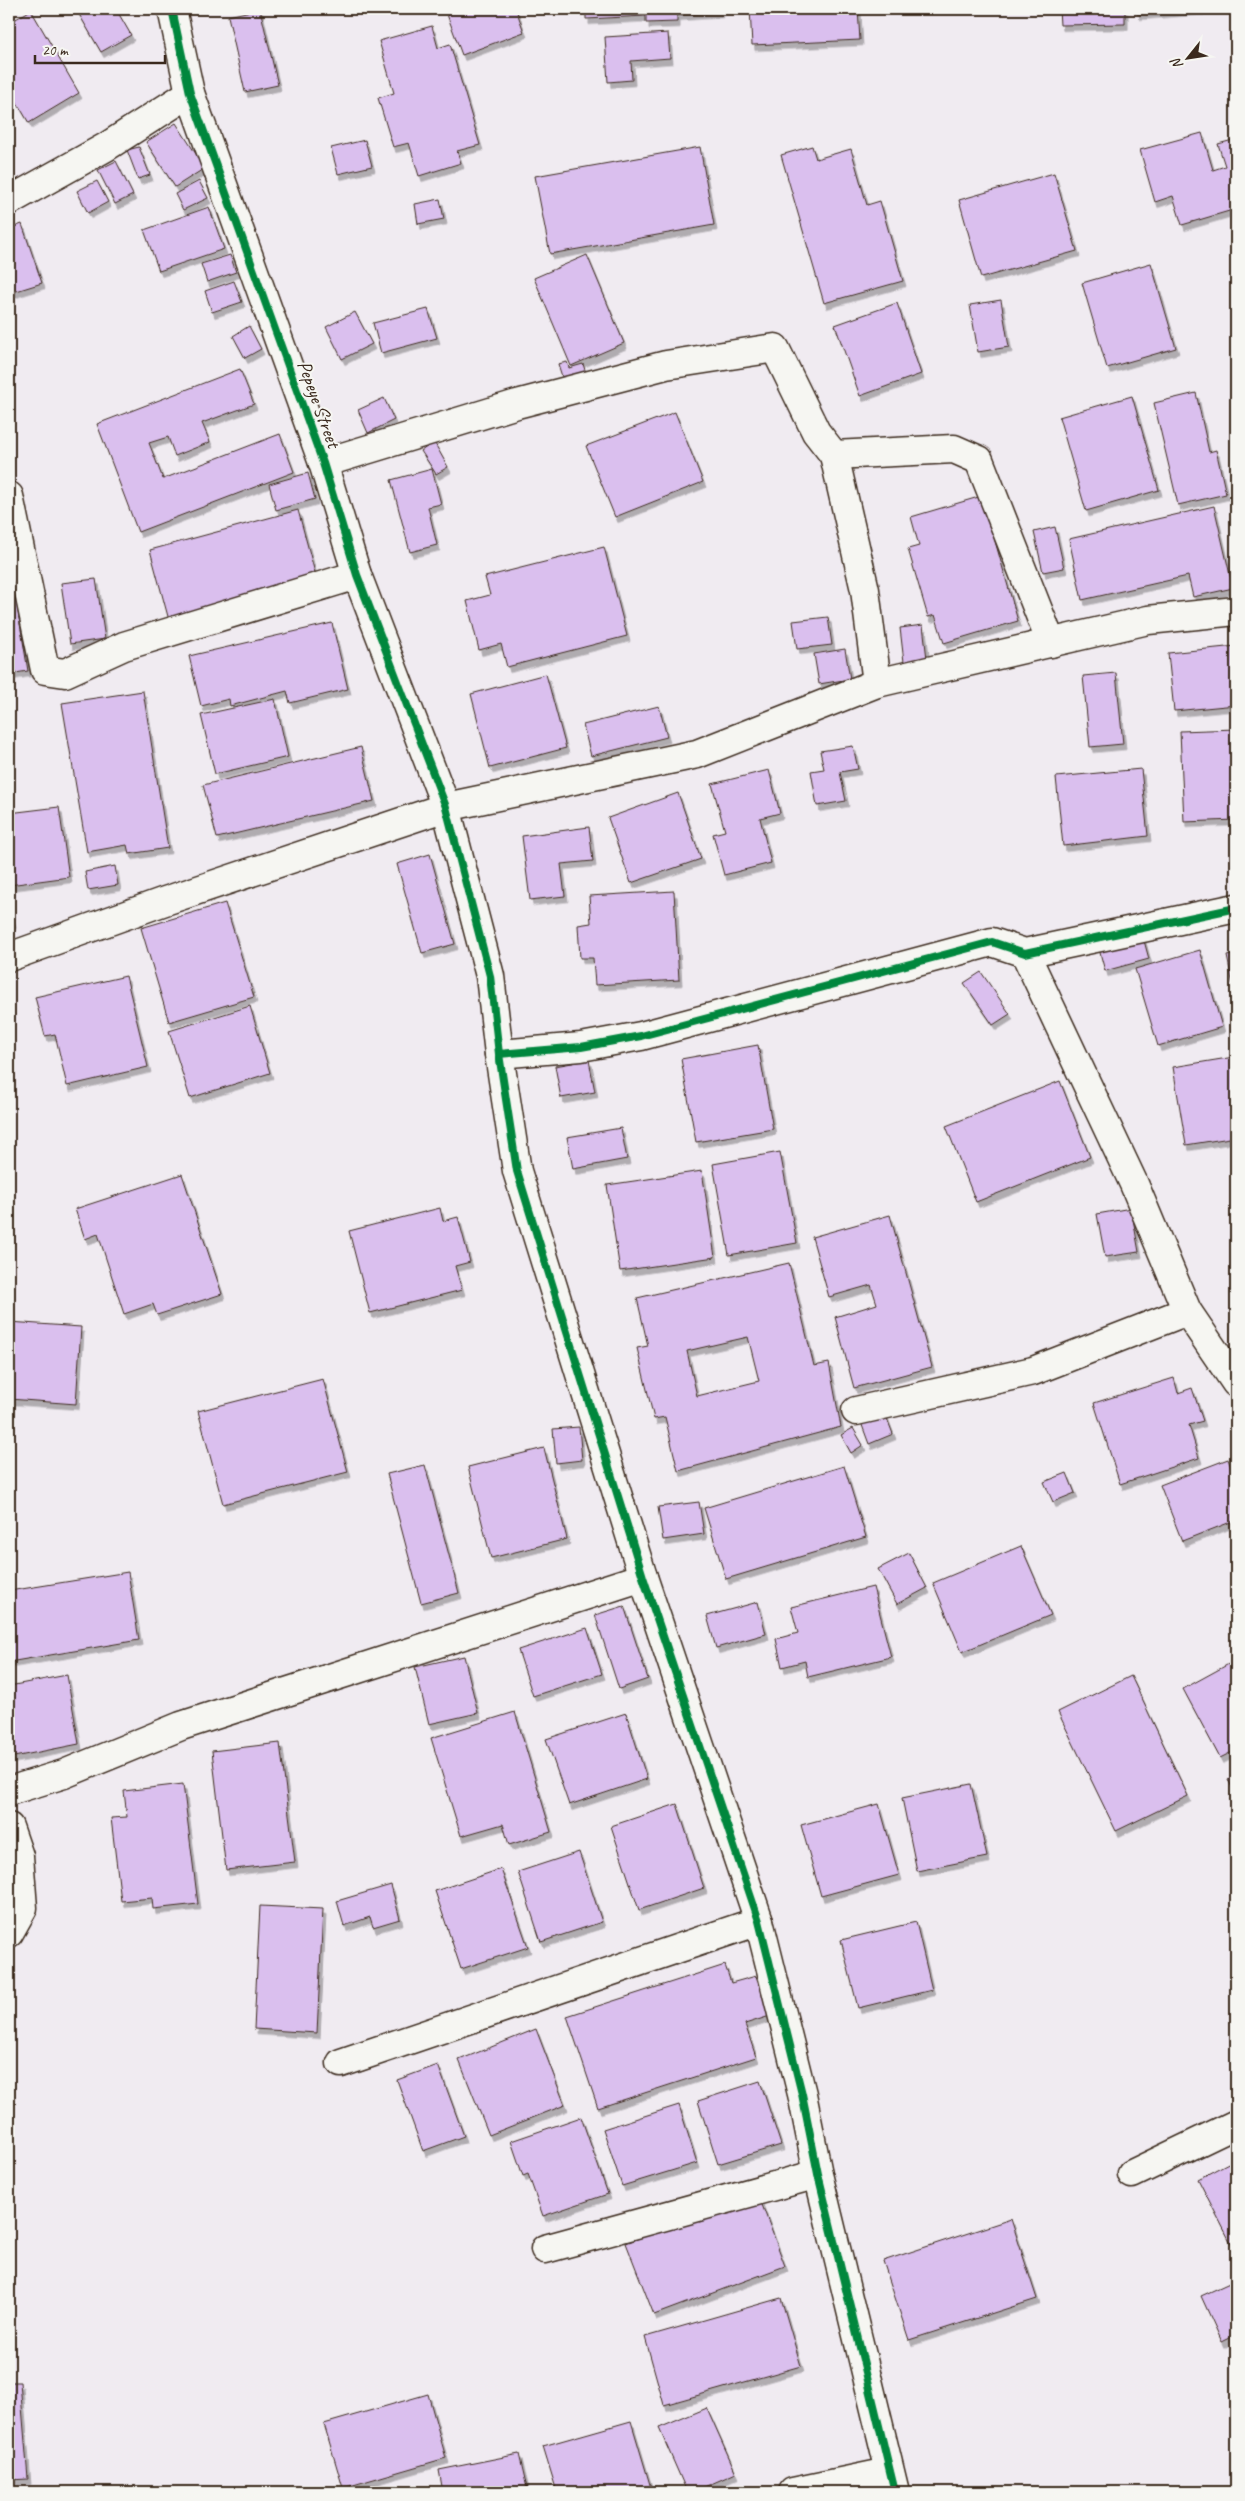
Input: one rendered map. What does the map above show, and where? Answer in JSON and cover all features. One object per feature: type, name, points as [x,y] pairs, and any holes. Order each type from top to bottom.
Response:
[{"type":"street","name":"Pepeye Street","points":[[172,9],[190,93],[323,463],[357,575],[446,807],[490,976],[516,1171],[643,1577],[759,1920],[802,2094],[818,2174],[892,2482]]},
{"type":"street","points":[[9,201],[106,147],[190,93]]},
{"type":"street","points":[[323,463],[517,404],[666,365],[775,348],[816,432],[834,455],[865,590],[876,683]]},
{"type":"street","points":[[834,455],[954,449],[980,460],[1051,643]]},
{"type":"street","points":[[9,496],[45,670],[66,672],[124,646],[357,575]]},
{"type":"street","points":[[9,957],[165,901],[446,807],[697,754],[876,683],[1148,620],[1236,612]]},
{"type":"street","points":[[499,1054],[581,1047],[641,1036],[992,942],[1024,953],[1236,908]]},
{"type":"street","points":[[1024,953],[1134,1184],[1187,1311],[1236,1384]]},
{"type":"street","points":[[856,1412],[1033,1371],[1187,1311]]},
{"type":"street","points":[[9,1791],[64,1774],[181,1726],[643,1577]]},
{"type":"street","points":[[9,1827],[20,1856],[23,1908],[9,1932]]},
{"type":"street","points":[[341,2063],[759,1920]]},
{"type":"street","points":[[1132,2174],[1236,2124]]},
{"type":"street","points":[[546,2249],[818,2174]]},
{"type":"street","points":[[793,2492],[892,2482]]},
{"type":"building","points":[[76,9],[116,9],[131,35],[101,52]]},
{"type":"building","points":[[260,9],[278,85],[245,92],[228,16]]},
{"type":"building","points":[[445,9],[516,9],[524,32],[462,55]]},
{"type":"building","points":[[586,9],[719,9],[720,12],[677,15],[677,22],[646,23],[646,16],[586,19]]},
{"type":"building","points":[[750,9],[858,9],[860,40],[752,45]]},
{"type":"building","points":[[1059,9],[1125,9],[1125,24],[1060,25]]},
{"type":"building","points":[[1136,9],[1201,9],[1137,14]]},
{"type":"building","points":[[31,10],[79,93],[29,123],[9,89],[9,23]]},
{"type":"building","points":[[432,26],[438,48],[450,44],[480,145],[457,151],[461,163],[419,176],[409,143],[393,147],[378,98],[394,93],[379,41]]},
{"type":"building","points":[[668,33],[670,58],[631,61],[632,80],[608,82],[605,37]]},
{"type":"building","points":[[176,123],[205,168],[175,187],[146,142]]},
{"type":"building","points":[[1202,133],[1213,170],[1225,166],[1218,144],[1233,140],[1236,152],[1236,209],[1182,225],[1173,196],[1155,202],[1140,150]]},
{"type":"building","points":[[365,140],[372,166],[338,174],[331,148]]},
{"type":"building","points":[[812,146],[816,159],[851,149],[867,205],[880,201],[903,281],[824,303],[781,155]]},
{"type":"building","points":[[139,147],[150,175],[138,179],[127,150]]},
{"type":"building","points":[[700,147],[714,225],[550,254],[535,176]]},
{"type":"building","points":[[116,161],[133,195],[115,204],[98,170]]},
{"type":"building","points":[[1054,173],[1077,251],[981,278],[959,200]]},
{"type":"building","points":[[97,181],[108,202],[88,213],[77,191]]},
{"type":"building","points":[[199,181],[208,198],[183,210],[175,194]]},
{"type":"building","points":[[440,199],[444,219],[418,224],[415,204]]},
{"type":"building","points":[[209,207],[224,249],[159,271],[144,230]]},
{"type":"building","points":[[22,224],[42,283],[10,293],[9,229]]},
{"type":"building","points":[[230,255],[236,272],[207,282],[201,264]]},
{"type":"building","points":[[587,255],[624,343],[571,366],[534,278]]},
{"type":"building","points":[[1151,263],[1176,348],[1107,368],[1082,283]]},
{"type":"building","points":[[234,281],[242,302],[212,312],[205,291]]},
{"type":"building","points":[[1001,300],[1009,347],[978,352],[970,305]]},
{"type":"building","points":[[897,303],[921,374],[860,396],[835,325]]},
{"type":"building","points":[[428,309],[437,338],[381,353],[373,323]]},
{"type":"building","points":[[355,312],[372,344],[342,359],[326,327]]},
{"type":"building","points":[[249,326],[261,349],[245,358],[233,336]]},
{"type":"building","points":[[567,362],[569,368],[583,364],[588,379],[565,386],[558,364]]},
{"type":"building","points":[[240,369],[254,404],[202,423],[210,442],[175,456],[168,437],[149,443],[163,479],[280,434],[294,472],[138,532],[97,424]]},
{"type":"building","points":[[1196,393],[1209,452],[1216,450],[1226,494],[1178,505],[1154,403]]},
{"type":"building","points":[[1132,396],[1159,490],[1086,511],[1059,417]]},
{"type":"building","points":[[384,398],[394,420],[368,433],[358,410]]},
{"type":"building","points":[[675,412],[703,482],[615,517],[586,446]]},
{"type":"building","points":[[434,442],[448,467],[436,474],[421,451]]},
{"type":"building","points":[[432,469],[441,504],[428,507],[437,545],[410,552],[391,480]]},
{"type":"building","points":[[308,473],[315,499],[276,510],[269,484]]},
{"type":"building","points":[[982,496],[1018,621],[944,643],[935,615],[928,617],[908,549],[919,546],[911,517]]},
{"type":"building","points":[[1214,506],[1233,588],[1193,597],[1188,576],[1082,600],[1069,539]]},
{"type":"building","points":[[298,510],[318,584],[170,624],[150,550]]},
{"type":"building","points":[[1055,527],[1064,568],[1043,572],[1034,532]]},
{"type":"building","points":[[604,547],[627,636],[507,667],[501,644],[479,650],[467,601],[490,595],[485,577]]},
{"type":"building","points":[[9,570],[11,570],[28,671],[9,674]]},
{"type":"building","points":[[96,579],[105,639],[70,644],[61,583]]},
{"type":"building","points":[[828,617],[832,645],[797,649],[793,621]]},
{"type":"building","points":[[332,623],[348,689],[290,703],[287,691],[230,706],[229,699],[201,706],[189,656]]},
{"type":"building","points":[[923,625],[927,659],[904,662],[900,628]]},
{"type":"building","points":[[1236,646],[1236,705],[1174,711],[1168,653]]},
{"type":"building","points":[[845,649],[850,679],[819,684],[814,654]]},
{"type":"building","points":[[1116,673],[1123,744],[1090,747],[1083,676]]},
{"type":"building","points":[[546,674],[566,748],[490,768],[471,694]]},
{"type":"building","points":[[143,691],[168,848],[129,854],[127,845],[87,852],[62,703]]},
{"type":"building","points":[[275,699],[288,757],[215,774],[201,715]]},
{"type":"building","points":[[659,706],[667,737],[591,756],[583,725]]},
{"type":"building","points":[[1236,729],[1236,820],[1184,822],[1180,731]]},
{"type":"building","points":[[853,746],[858,769],[840,772],[846,801],[817,806],[811,771],[824,769],[820,751]]},
{"type":"building","points":[[361,747],[374,801],[217,838],[203,785]]},
{"type":"building","points":[[1141,769],[1148,836],[1063,846],[1056,777]]},
{"type":"building","points":[[769,770],[780,813],[760,818],[771,863],[724,875],[713,834],[725,831],[712,784]]},
{"type":"building","points":[[678,793],[701,859],[631,883],[608,818]]},
{"type":"building","points":[[59,807],[69,877],[9,885],[9,813]]},
{"type":"building","points":[[589,827],[593,861],[561,864],[565,896],[530,900],[522,836]]},
{"type":"building","points":[[430,854],[455,944],[422,953],[397,864]]},
{"type":"building","points":[[115,866],[118,885],[88,890],[85,872]]},
{"type":"building","points":[[674,891],[679,980],[595,985],[593,958],[580,958],[578,925],[591,923],[589,896]]},
{"type":"building","points":[[225,903],[254,997],[169,1022],[141,928]]},
{"type":"building","points":[[9,904],[13,923],[9,924]]},
{"type":"building","points":[[1143,937],[1149,959],[1105,971],[1099,949]]},
{"type":"building","points":[[1200,950],[1222,1027],[1158,1046],[1135,969]]},
{"type":"building","points":[[1236,954],[1236,1000],[1227,956]]},
{"type":"building","points":[[981,972],[1010,1014],[993,1025],[964,983]]},
{"type":"building","points":[[126,976],[148,1067],[67,1086],[55,1034],[45,1036],[35,997]]},
{"type":"building","points":[[250,1006],[270,1073],[190,1098],[169,1031]]},
{"type":"building","points":[[758,1045],[773,1129],[696,1142],[681,1059]]},
{"type":"building","points":[[1234,1057],[1236,1074],[1236,1137],[1186,1145],[1173,1067]]},
{"type":"building","points":[[589,1060],[595,1092],[561,1098],[555,1066]]},
{"type":"building","points":[[1060,1081],[1090,1157],[976,1202],[946,1126]]},
{"type":"building","points":[[621,1128],[627,1159],[573,1169],[567,1137]]},
{"type":"building","points":[[780,1152],[797,1243],[729,1255],[713,1164]]},
{"type":"building","points":[[702,1171],[715,1257],[620,1271],[607,1185]]},
{"type":"building","points":[[182,1174],[222,1294],[157,1315],[153,1304],[124,1314],[98,1234],[85,1239],[75,1209]]},
{"type":"building","points":[[440,1208],[443,1221],[458,1217],[470,1262],[455,1266],[462,1290],[370,1313],[349,1231]]},
{"type":"building","points":[[1131,1208],[1139,1252],[1105,1257],[1097,1214]]},
{"type":"building","points":[[890,1215],[932,1367],[854,1388],[835,1317],[877,1304],[871,1285],[829,1297],[812,1237]]},
{"type":"building","points":[[789,1263],[814,1366],[829,1363],[841,1427],[678,1471],[665,1417],[654,1419],[637,1348],[648,1346],[637,1298]],"holes":[[[748,1337],[759,1381],[697,1396],[687,1351]]]},
{"type":"building","points":[[9,1322],[81,1327],[76,1404],[9,1399]]},
{"type":"building","points":[[1174,1378],[1178,1393],[1192,1388],[1203,1421],[1189,1425],[1199,1458],[1120,1484],[1094,1403]]},
{"type":"building","points":[[323,1379],[348,1472],[223,1504],[198,1411]]},
{"type":"building","points":[[883,1408],[893,1434],[869,1444],[859,1417]]},
{"type":"building","points":[[579,1427],[582,1460],[556,1463],[553,1429]]},
{"type":"building","points":[[853,1428],[863,1445],[851,1453],[841,1435]]},
{"type":"building","points":[[544,1448],[567,1539],[491,1558],[468,1467]]},
{"type":"building","points":[[1228,1459],[1236,1481],[1236,1520],[1182,1541],[1160,1485]]},
{"type":"building","points":[[425,1465],[459,1593],[421,1603],[387,1474]]},
{"type":"building","points":[[844,1466],[866,1537],[726,1579],[704,1508]]},
{"type":"building","points":[[1067,1473],[1075,1493],[1053,1502],[1044,1482]]},
{"type":"building","points":[[699,1502],[704,1534],[663,1540],[658,1507]]},
{"type":"building","points":[[1021,1546],[1051,1615],[962,1652],[933,1583]]},
{"type":"building","points":[[909,1553],[927,1588],[897,1604],[878,1569]]},
{"type":"building","points":[[128,1572],[139,1640],[9,1662],[9,1591]]},
{"type":"building","points":[[873,1587],[891,1657],[808,1677],[805,1661],[782,1667],[776,1639],[798,1633],[791,1607]]},
{"type":"building","points":[[758,1602],[766,1634],[716,1648],[707,1616]]},
{"type":"building","points":[[624,1606],[648,1679],[619,1689],[595,1615]]},
{"type":"building","points":[[587,1628],[602,1674],[533,1696],[518,1650]]},
{"type":"building","points":[[464,1656],[478,1713],[429,1724],[415,1667]]},
{"type":"building","points":[[1236,1660],[1236,1750],[1220,1758],[1183,1689]]},
{"type":"building","points":[[67,1675],[79,1744],[9,1758],[9,1686]]},
{"type":"building","points":[[1131,1676],[1188,1796],[1116,1831],[1058,1712]]},
{"type":"building","points":[[515,1712],[551,1832],[509,1845],[503,1824],[461,1836],[431,1738]]},
{"type":"building","points":[[626,1713],[647,1779],[569,1805],[546,1739]]},
{"type":"building","points":[[280,1743],[295,1862],[226,1870],[212,1751]]},
{"type":"building","points":[[1236,1774],[1236,1796],[1228,1779]]},
{"type":"building","points":[[183,1784],[198,1904],[153,1909],[152,1898],[121,1901],[111,1818],[127,1817],[124,1791]]},
{"type":"building","points":[[971,1784],[987,1857],[917,1871],[902,1798]]},
{"type":"building","points":[[677,1804],[704,1888],[639,1910],[611,1826]]},
{"type":"building","points":[[879,1804],[899,1875],[821,1896],[801,1825]]},
{"type":"building","points":[[579,1852],[602,1922],[541,1942],[518,1872]]},
{"type":"building","points":[[501,1869],[528,1947],[461,1969],[435,1891]]},
{"type":"building","points":[[391,1885],[400,1919],[373,1927],[370,1917],[344,1926],[337,1901]]},
{"type":"building","points":[[260,1906],[323,1909],[317,2033],[254,2029]]},
{"type":"building","points":[[916,1922],[932,1990],[858,2008],[841,1940]]},
{"type":"building","points":[[725,1965],[731,1983],[756,1976],[770,2016],[745,2024],[756,2057],[598,2108],[567,2016]]},
{"type":"building","points":[[536,2029],[565,2105],[489,2135],[459,2060]]},
{"type":"building","points":[[438,2065],[464,2136],[423,2151],[397,2080]]},
{"type":"building","points":[[760,2081],[781,2145],[718,2164],[698,2101]]},
{"type":"building","points":[[679,2105],[697,2163],[622,2186],[603,2129]]},
{"type":"building","points":[[581,2117],[608,2194],[543,2216],[528,2174],[523,2176],[511,2141]]},
{"type":"building","points":[[1236,2159],[1236,2246],[1233,2247],[1198,2179]]},
{"type":"building","points":[[758,2194],[785,2266],[654,2315],[626,2243]]},
{"type":"building","points":[[1011,2219],[1037,2299],[909,2340],[883,2261]]},
{"type":"building","points":[[1236,2280],[1236,2335],[1222,2342],[1201,2296]]},
{"type":"building","points":[[781,2298],[801,2366],[664,2405],[645,2337]]},
{"type":"building","points":[[9,2382],[20,2382],[28,2479],[9,2480]]},
{"type":"building","points":[[428,2394],[446,2458],[343,2488],[324,2424]]},
{"type":"building","points":[[707,2408],[736,2473],[693,2492],[687,2492],[659,2428]]},
{"type":"building","points":[[631,2421],[651,2488],[637,2492],[557,2492],[543,2446]]},
{"type":"building","points":[[519,2454],[528,2492],[443,2492],[439,2470]]},
{"type":"cycle path","points":[[172,9],[190,93],[323,463],[357,575],[446,807],[490,976],[499,1054],[581,1047],[641,1036],[992,942],[1025,953],[1236,908]]},
{"type":"cycle path","points":[[499,1054],[517,1171],[643,1577],[759,1921],[802,2094],[818,2174],[895,2492]]}]
